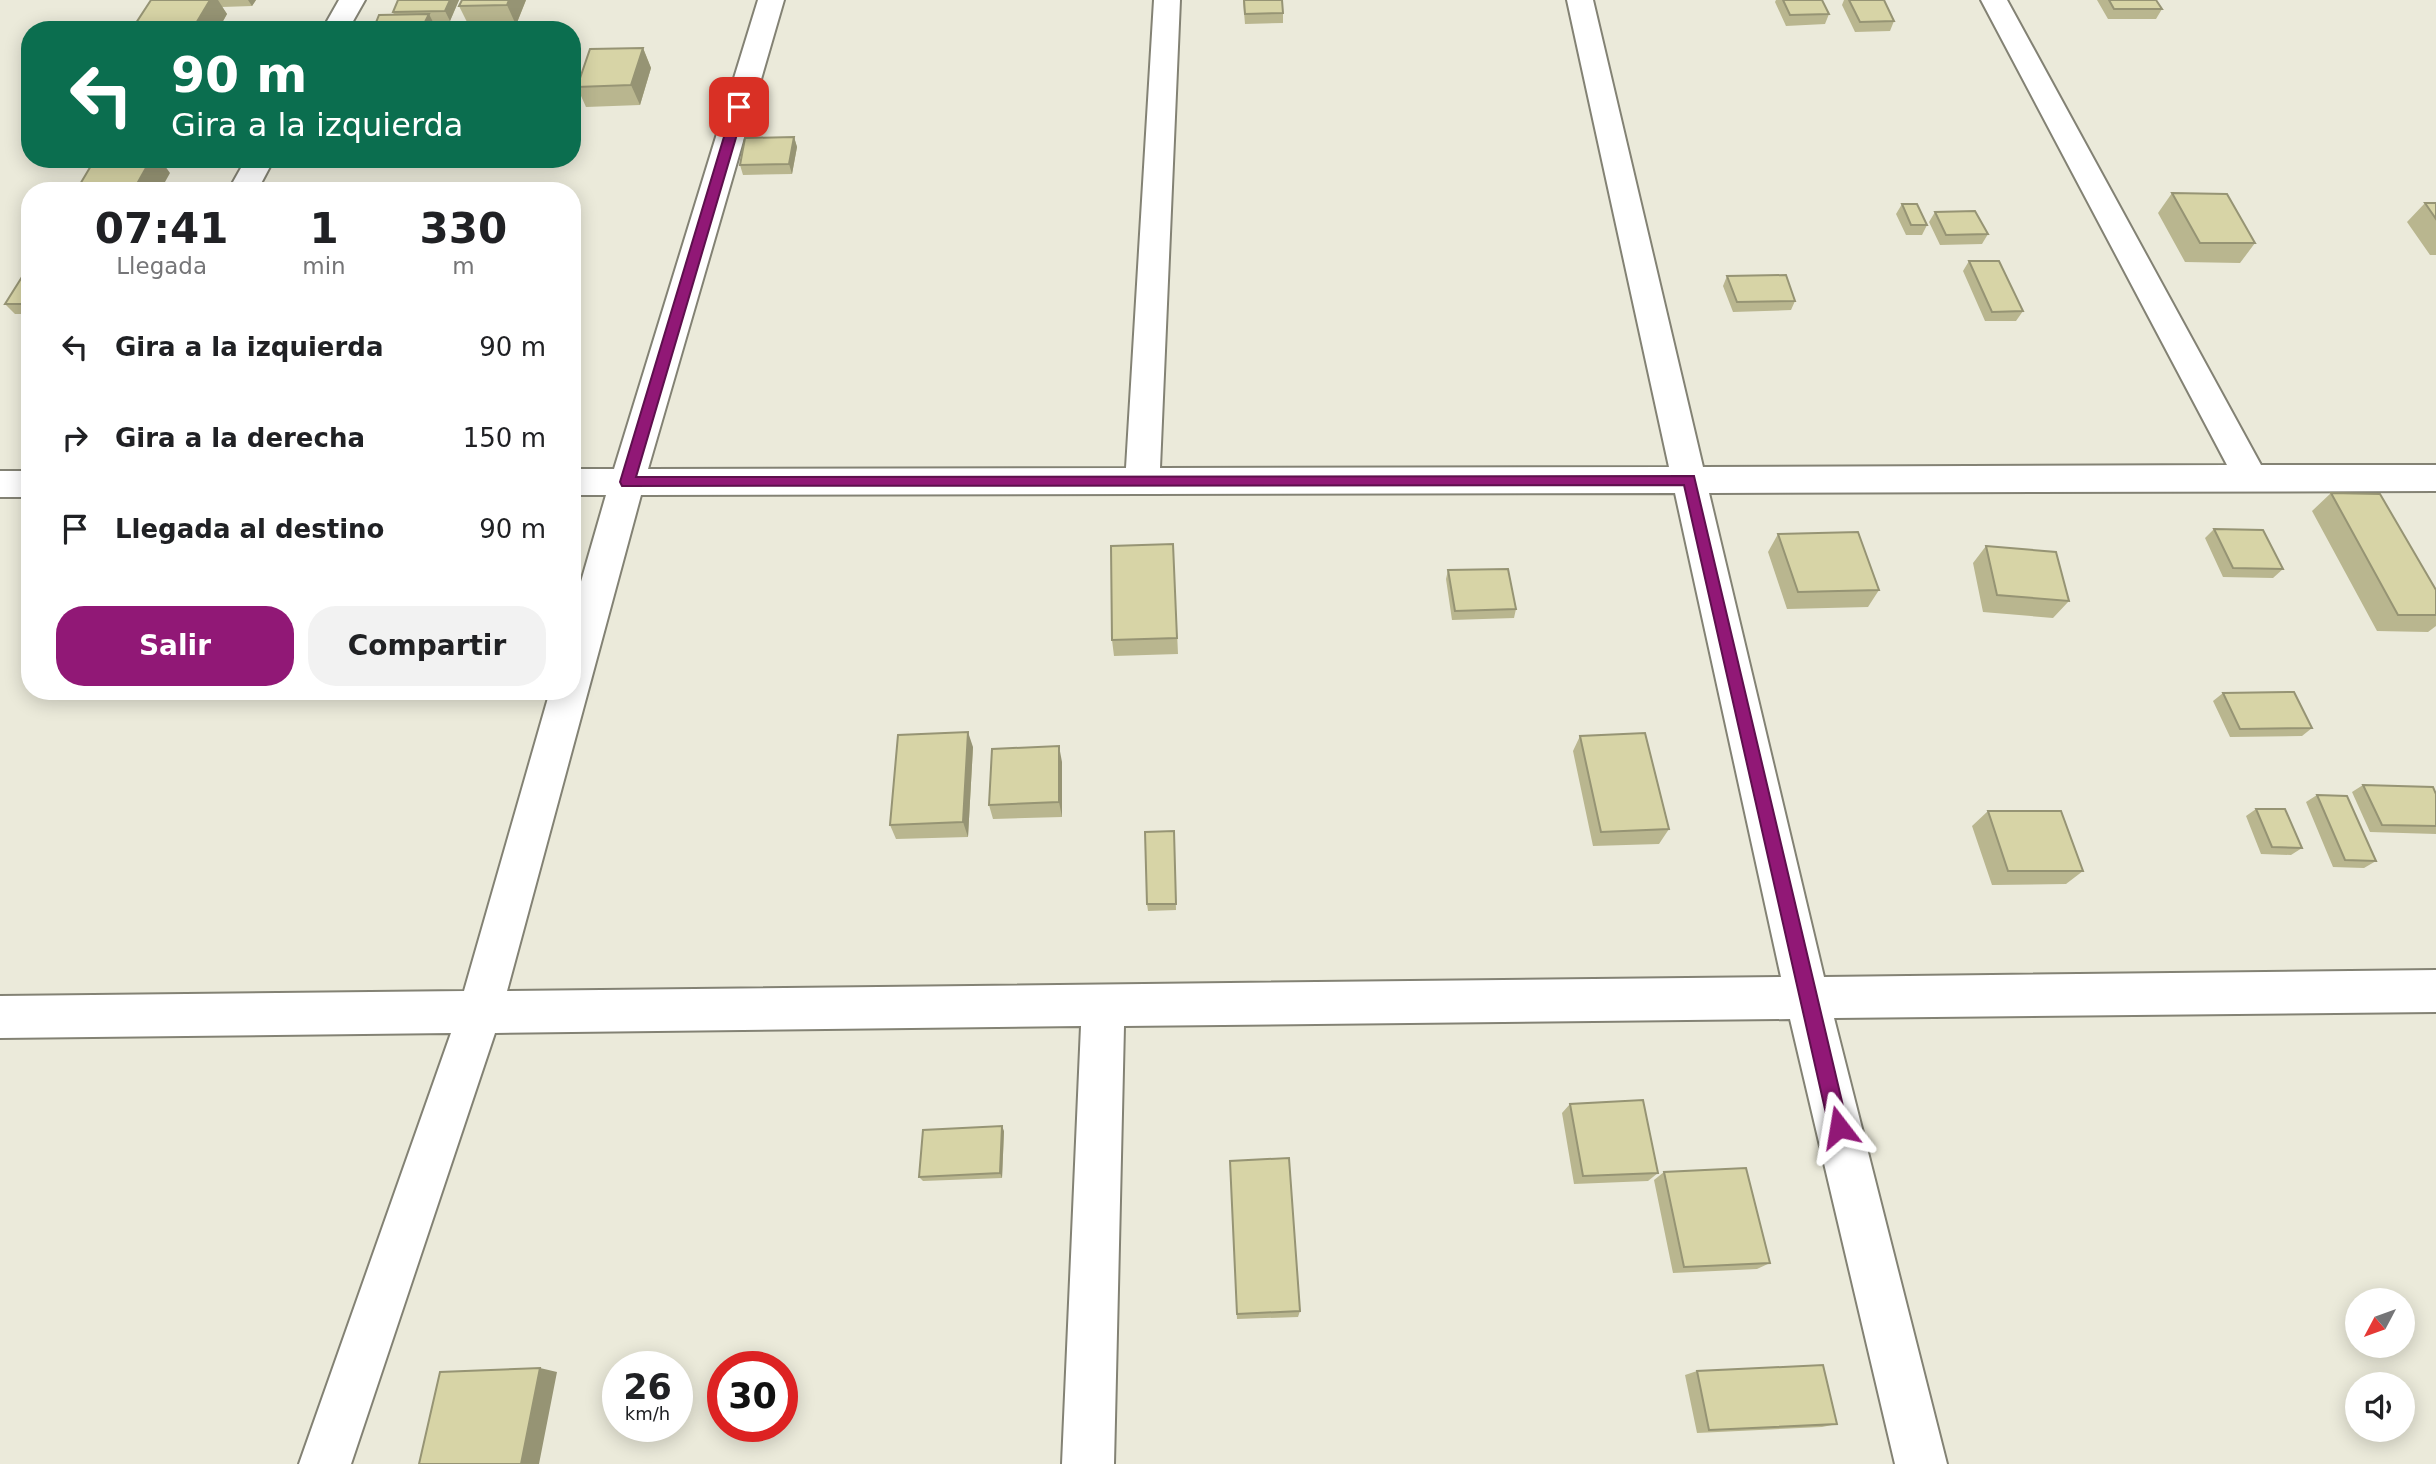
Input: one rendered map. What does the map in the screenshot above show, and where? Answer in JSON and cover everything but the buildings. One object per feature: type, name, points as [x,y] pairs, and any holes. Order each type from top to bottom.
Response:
[{"type":"street","points":[[340,21],[352,0]]},
{"type":"street","points":[[581,647],[627,482],[771,0]]},
{"type":"street","points":[[1142,481],[1167,0]]},
{"type":"street","points":[[1580,0],[1807,998],[1921,1464]]},
{"type":"street","points":[[1994,0],[2251,478]]},
{"type":"street","points":[[581,482],[2436,478]]},
{"type":"street","points":[[0,484],[21,484]]},
{"type":"street","points":[[325,1464],[480,1012],[567,700]]},
{"type":"street","points":[[0,1017],[2436,991]]},
{"type":"street","points":[[1088,1464],[1103,1005]]},
{"type":"route","points":[[739,107],[627,482],[1689,480],[1839,1127]]}]
